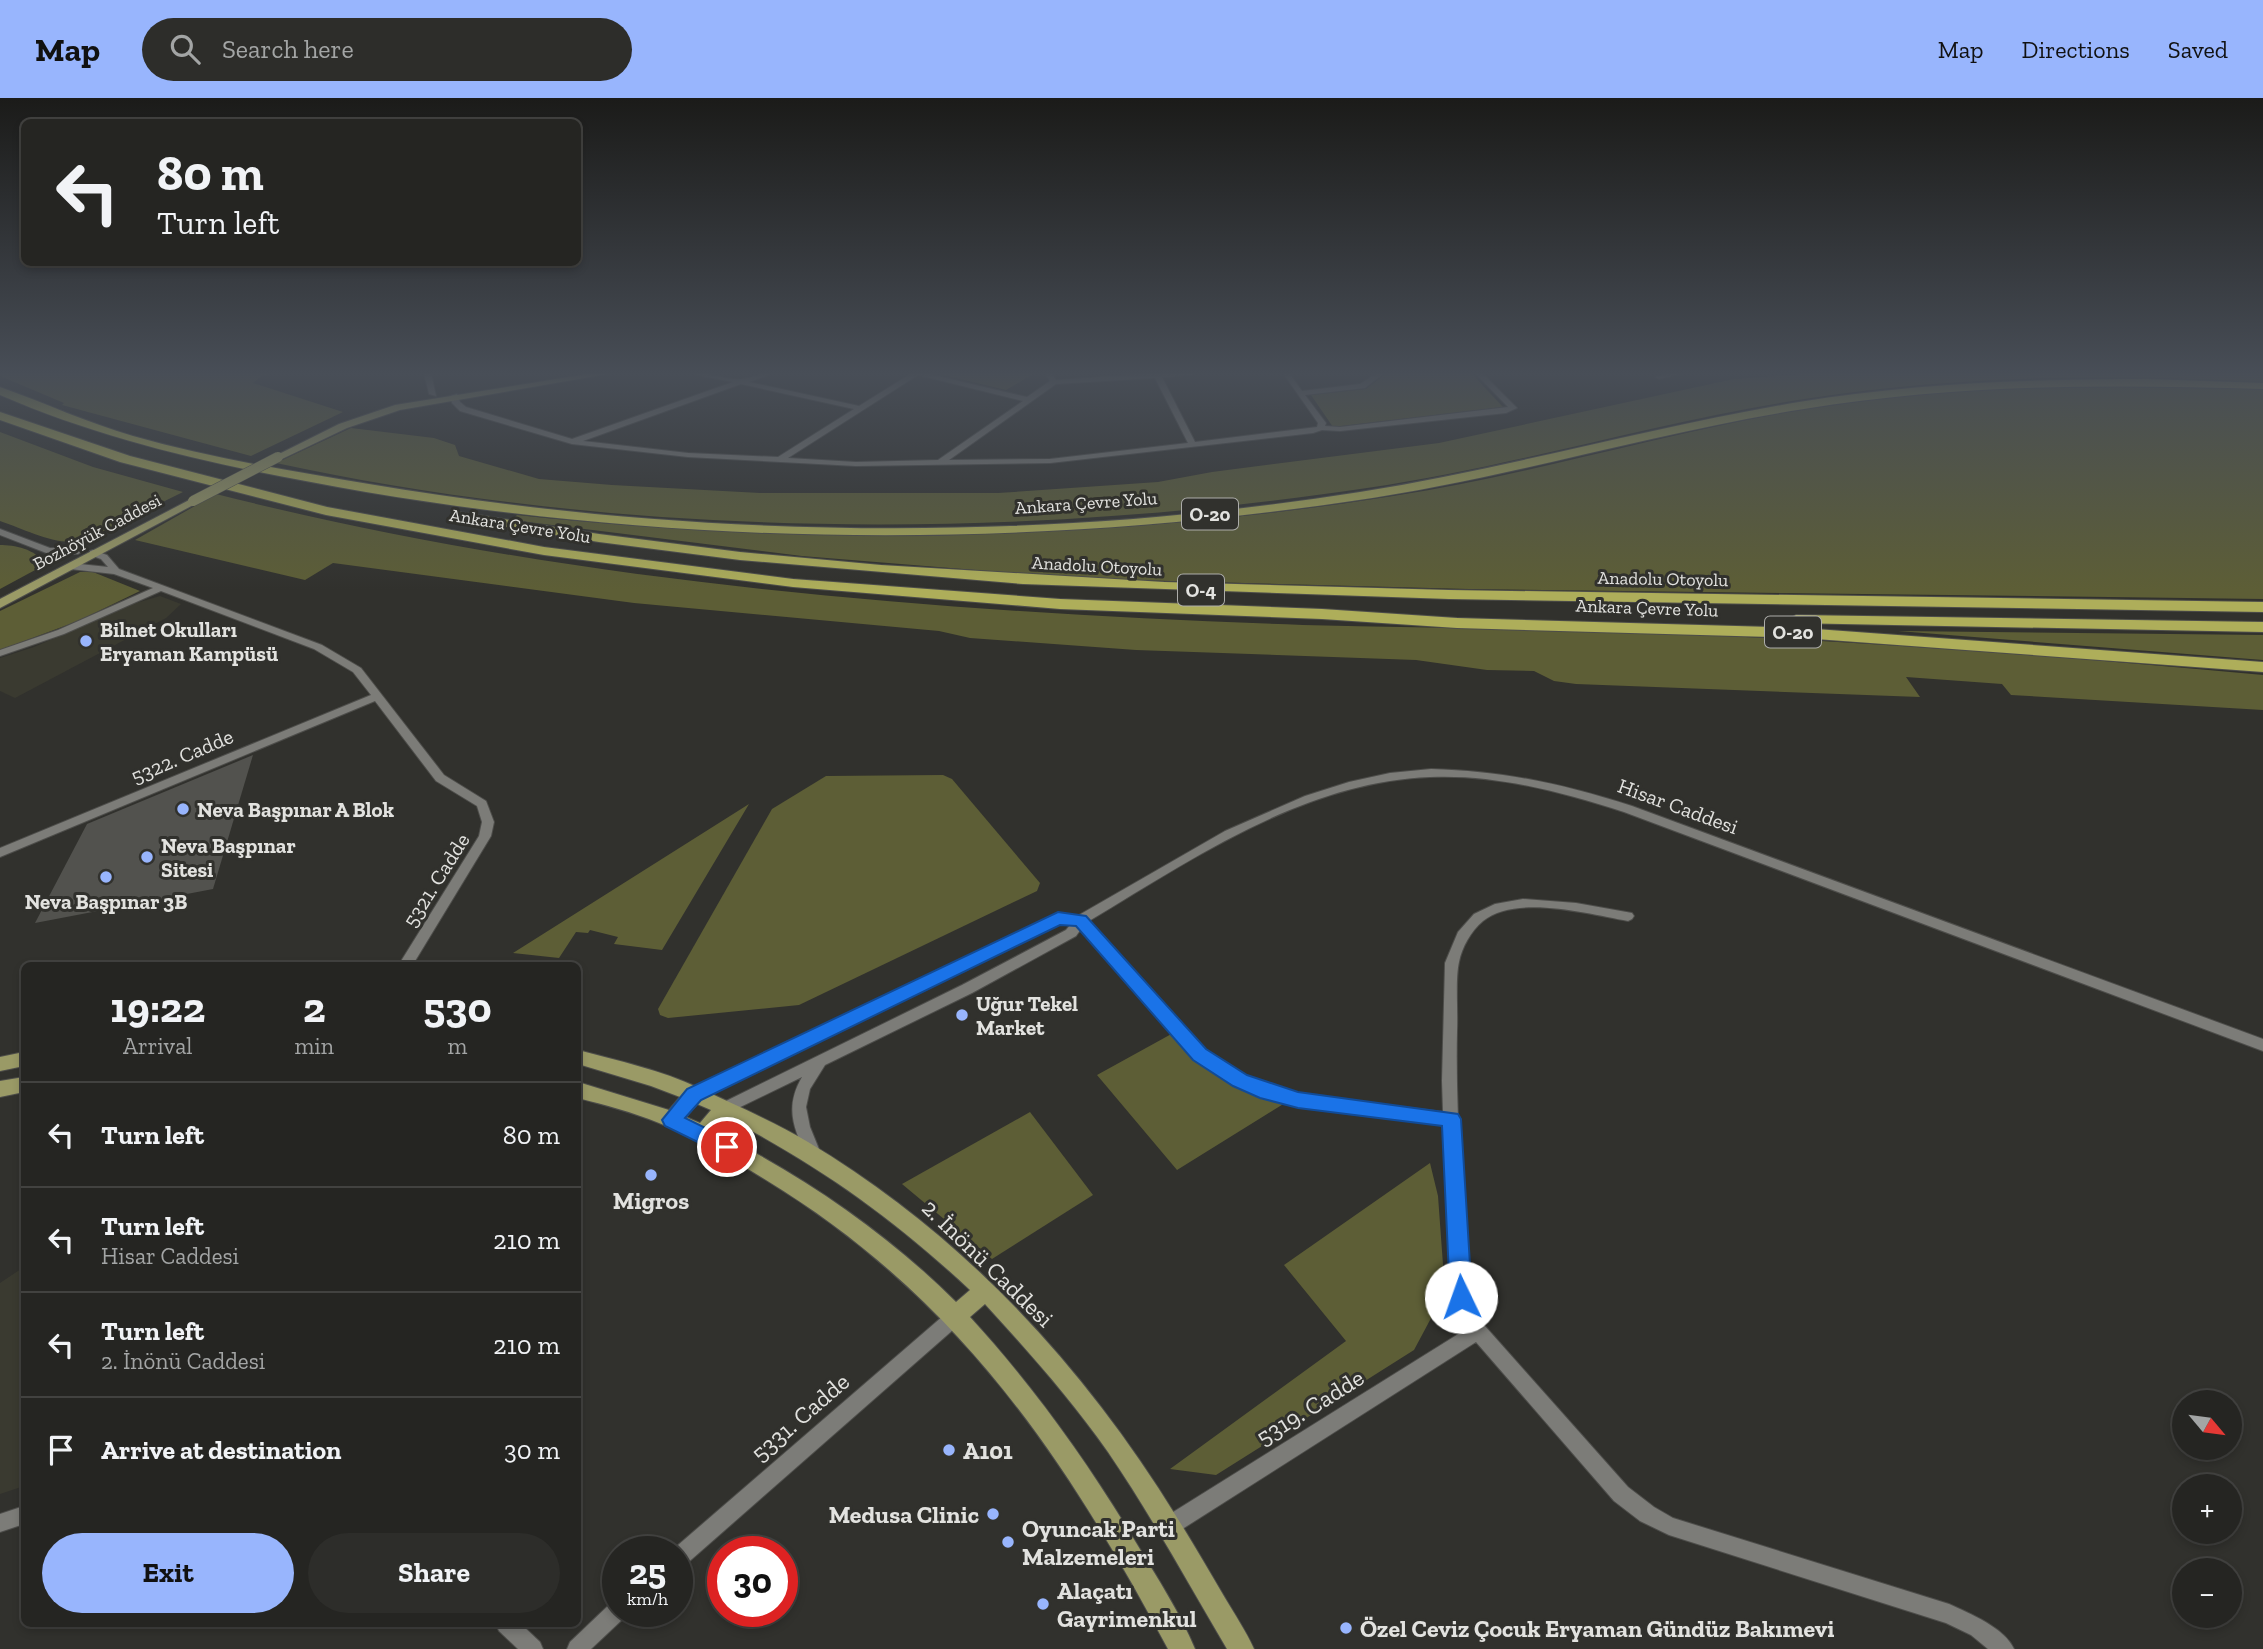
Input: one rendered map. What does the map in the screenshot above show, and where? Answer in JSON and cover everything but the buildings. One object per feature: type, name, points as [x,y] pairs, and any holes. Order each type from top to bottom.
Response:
[{"type":"highway","name":"Ankara Çevre Yolu","points":[[83,445],[185,477],[326,511],[492,542],[609,561],[897,593],[1457,623],[1802,633],[2263,667]]},
{"type":"highway","name":"Anadolu Otoyolu","points":[[153,445],[217,464],[356,496],[539,529],[754,558],[999,580],[1268,592],[2263,607]]},
{"type":"highway","name":"Ankara Çevre Yolu","points":[[154,445],[405,495],[550,513],[782,529],[985,528],[1207,514],[1348,498],[1509,469],[1612,445]]},
{"type":"highway","name":"Anadolu Otoyolu","points":[[1322,614],[2263,626]]},
{"type":"main road","name":"Bozhöyük Caddesi","points":[[0,592],[93,553],[285,445]]},
{"type":"main road","name":"Bozhöyük Caddesi","points":[[0,604],[64,564],[78,551],[303,445]]},
{"type":"main road","points":[[78,551],[93,553]]},
{"type":"main road","name":"2. İnönü Caddesi","points":[[581,1059],[694,1094],[725,1108],[815,1158],[910,1222],[985,1290],[1062,1373],[1097,1417],[1169,1526],[1241,1649]]},
{"type":"main road","points":[[0,1064],[21,1060]]},
{"type":"main road","points":[[0,1089],[21,1086]]},
{"type":"main road","points":[[581,1091],[672,1120],[769,1169],[841,1215],[920,1279],[957,1315],[1060,1443],[1182,1649]]},
{"type":"main road","points":[[672,1120],[694,1094]]},
{"type":"main road","points":[[702,1134],[725,1108]]},
{"type":"main road","points":[[957,1315],[985,1290]]},
{"type":"street","points":[[601,445],[676,454],[779,460],[938,464],[1050,461],[1191,445]]},
{"type":"street","points":[[779,460],[802,445]]},
{"type":"street","points":[[938,464],[964,445]]},
{"type":"street","points":[[1,533],[50,551],[78,551]]},
{"type":"street","points":[[50,551],[64,564],[116,571],[331,653],[358,670],[378,696]]},
{"type":"street","points":[[93,553],[104,557],[116,571]]},
{"type":"street","points":[[0,653],[61,632],[161,588]]},
{"type":"street","name":"5321. Cadde","points":[[378,696],[440,778],[473,797],[485,811],[488,822],[485,836],[407,962]]},
{"type":"street","name":"5322. Cadde","points":[[0,853],[378,696]]},
{"type":"street","name":"Hisar Caddesi","points":[[725,1108],[967,989],[1071,933],[1081,920],[1179,862],[1292,805],[1351,784],[1410,775],[1491,775],[1567,790],[1659,820],[2263,1045]]},
{"type":"street","points":[[1628,916],[1543,903],[1511,904],[1492,909],[1476,918],[1463,931],[1456,945],[1452,963],[1449,1081],[1461,1297],[1478,1331],[1621,1494],[1647,1514],[1669,1526],[1949,1614],[1978,1628],[2004,1649]]},
{"type":"street","name":"Hisar Caddesi","points":[[694,1094],[1058,918],[1081,920]]},
{"type":"street","points":[[1081,920],[1200,1054],[1240,1081],[1260,1090],[1298,1100],[1451,1119]]},
{"type":"street","points":[[952,970],[967,989]]},
{"type":"street","points":[[815,1158],[801,1127],[797,1107],[805,1083],[821,1061]]},
{"type":"street","name":"5331. Cadde","points":[[693,1545],[957,1315]]},
{"type":"street","name":"5319. Cadde","points":[[1169,1526],[1478,1331]]},
{"type":"street","points":[[0,1523],[21,1516]]},
{"type":"street","points":[[578,1649],[602,1626]]},
{"type":"street","points":[[509,1627],[533,1649]]},
{"type":"shaded area","name":"Bilnet Okulları Eryaman Kampüsü","points":[[160,596],[181,604],[166,618],[15,698],[0,691],[0,658],[34,647],[133,604]]},
{"type":"shaded area","points":[[21,1269],[21,1487],[0,1494],[0,1283]]},
{"type":"green space","points":[[0,445],[36,445],[93,467],[183,492],[79,541],[56,540],[0,521]]},
{"type":"green space","points":[[212,445],[273,445],[251,456]]},
{"type":"green space","points":[[314,445],[455,445],[459,456],[539,479],[760,493],[998,493],[1158,482],[1212,472],[1420,445],[1579,445],[1423,479],[1233,505],[1096,517],[959,523],[820,524],[682,518],[545,506],[409,488],[276,463]]},
{"type":"green space","points":[[1636,445],[2263,445],[2263,599],[1468,589],[1133,580],[802,556],[512,520],[517,515],[736,532],[846,535],[1065,530],[1175,523],[1284,511],[1442,488]]},
{"type":"green space","points":[[216,494],[350,525],[484,551],[620,572],[756,588],[1029,612],[1303,625],[1694,634],[2101,661],[2263,675],[2263,710],[2011,695],[2002,684],[1906,677],[1920,697],[1576,684],[1554,681],[1534,671],[1487,670],[1416,660],[1136,650],[970,638],[939,631],[634,603],[333,563],[305,580],[135,540]]},
{"type":"green space","points":[[0,545],[30,551],[43,563],[0,589]]},
{"type":"green space","points":[[80,572],[93,572],[140,591],[78,621],[0,650],[0,611]]},
{"type":"green space","points":[[1898,631],[2263,635],[2263,660]]},
{"type":"green space","points":[[943,775],[952,779],[1040,883],[1037,891],[799,1005],[668,1018],[660,1015],[658,1009],[772,809],[826,776]]},
{"type":"green space","points":[[749,804],[662,950],[614,944],[618,937],[590,930],[588,933],[576,932],[559,958],[513,953]]},
{"type":"green space","points":[[1175,1032],[1249,1089],[1285,1103],[1177,1170],[1097,1075]]},
{"type":"green space","points":[[1030,1112],[1093,1195],[992,1259],[902,1184]]},
{"type":"green space","points":[[1430,1163],[1438,1196],[1445,1292],[1414,1350],[1216,1475],[1170,1469],[1346,1341],[1284,1265]]},
{"type":"place","name":"Bilnet Okulları Eryaman Kampüsü","points":[[86,641]]},
{"type":"place","name":"Neva Başpınar A Blok","points":[[183,809]]},
{"type":"place","name":"Neva Başpınar Sitesi","points":[[147,857]]},
{"type":"place","name":"Neva Başpınar 3B","points":[[106,877]]},
{"type":"place","name":"Uğur Tekel Market","points":[[962,1015]]},
{"type":"place","name":"Migros","points":[[651,1175]]},
{"type":"place","name":"A101","points":[[949,1450]]},
{"type":"place","name":"Medusa Clinic","points":[[993,1514]]},
{"type":"place","name":"Oyuncak Parti Malzemeleri","points":[[1008,1542]]},
{"type":"place","name":"Alaçatı Gayrimenkul","points":[[1043,1604]]},
{"type":"place","name":"Özel Ceviz Çocuk Eryaman Gündüz Bakımevi","points":[[1346,1628]]},
{"type":"route","points":[[727,1147],[672,1120],[694,1094],[1058,918],[1081,920],[1200,1054],[1240,1081],[1278,1096],[1298,1100],[1451,1119],[1461,1297]]}]
